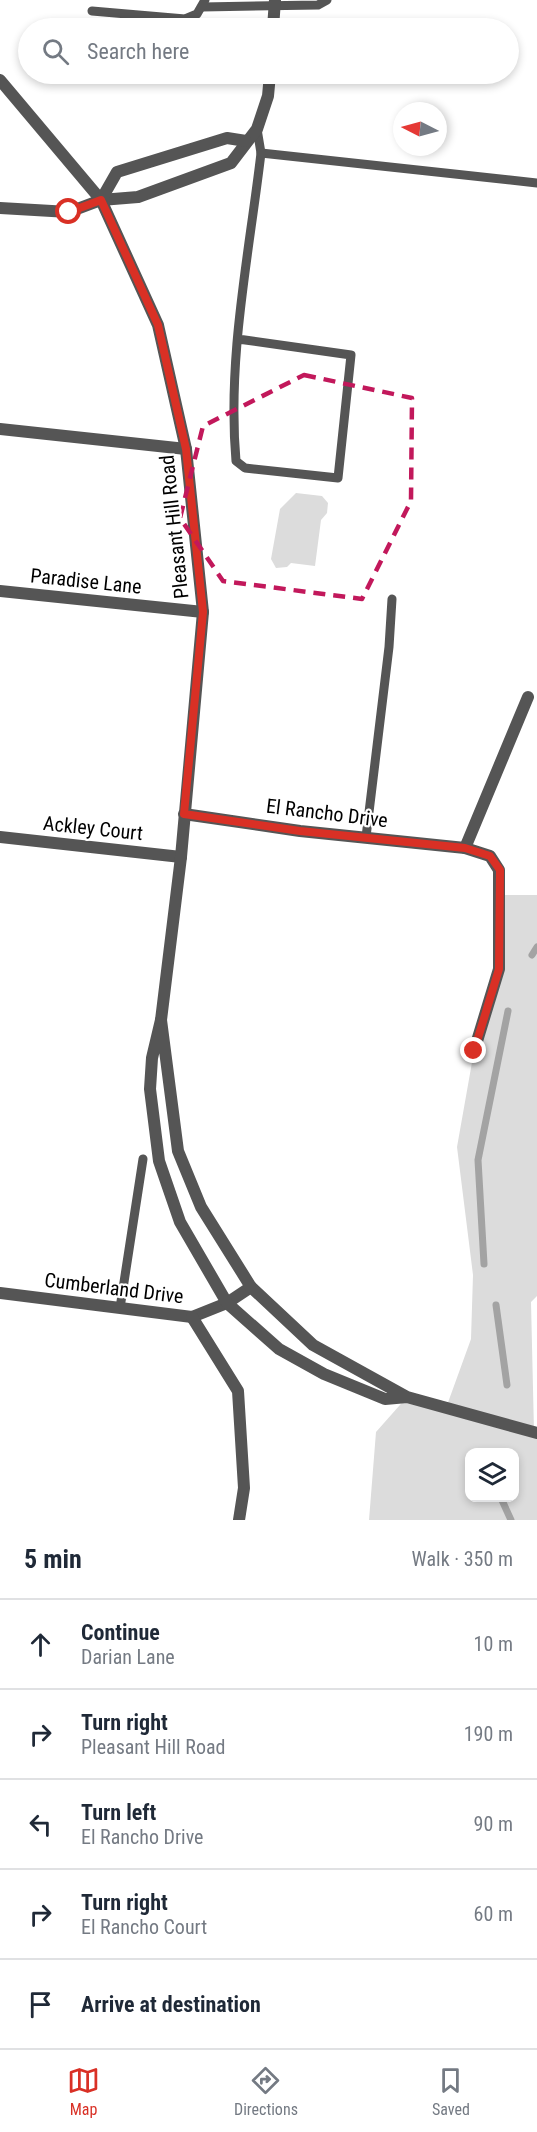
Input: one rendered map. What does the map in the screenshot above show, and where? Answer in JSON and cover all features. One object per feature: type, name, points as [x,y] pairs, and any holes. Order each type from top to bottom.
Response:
[{"type":"street","points":[[273,18],[274,3]]},
{"type":"street","name":"Pleasant Hill Road","points":[[0,80],[101,200],[158,325],[186,449],[203,612],[181,857],[161,1020],[152,1058],[150,1089],[159,1161],[180,1222],[227,1303],[279,1349],[324,1374],[385,1399],[407,1397]]},
{"type":"street","points":[[0,208],[69,212],[101,200],[138,197],[231,163],[257,129],[268,96],[269,84]]},
{"type":"street","points":[[101,200],[117,172],[227,138],[246,141]]},
{"type":"street","points":[[0,429],[186,449]]},
{"type":"street","name":"Paradise Lane","points":[[0,591],[203,612]]},
{"type":"street","points":[[465,848],[528,697]]},
{"type":"street","name":"El Rancho Drive","points":[[184,814],[465,848],[490,856],[500,870],[499,969],[474,1051]]},
{"type":"street","name":"Ackley Court","points":[[0,837],[181,857]]},
{"type":"street","name":"Pleasant Hill Road","points":[[161,1020],[178,1151],[201,1207],[251,1287],[293,1330],[313,1345],[407,1397],[537,1433]]},
{"type":"street","name":"Cumberland Drive","points":[[0,1293],[192,1317],[227,1303],[251,1287]]},
{"type":"street","points":[[192,1317],[238,1390],[244,1488],[238,1520]]},
{"type":"lane","points":[[192,18],[204,4],[318,5],[327,0]]},
{"type":"lane","points":[[92,11],[173,18]]},
{"type":"lane","points":[[238,339],[351,355],[338,478],[245,468],[236,461],[232,406],[238,339],[261,153],[257,129]]},
{"type":"lane","points":[[261,153],[537,183]]},
{"type":"lane","points":[[366,837],[389,647],[392,599]]},
{"type":"lane","points":[[120,1308],[143,1159]]},
{"type":"highlighted area","points":[[304,375],[412,398],[411,501],[362,599],[223,581],[180,518],[203,426]]},
{"type":"shaded area","points":[[296,493],[322,496],[328,503],[327,513],[321,520],[315,566],[291,563],[287,567],[276,568],[271,559],[280,509]]},
{"type":"shaded area","points":[[500,895],[537,895],[537,1296],[531,1302],[534,1432],[537,1433],[537,1520],[369,1520],[376,1432],[407,1397],[446,1408],[471,1339],[473,1275],[457,1147],[474,1051],[499,969]]},
{"type":"waterway","points":[[532,955],[537,947]]},
{"type":"waterway","points":[[484,1264],[478,1160],[508,1011]]},
{"type":"waterway","points":[[496,1305],[507,1385]]},
{"type":"waterway","points":[[503,1502],[511,1520]]},
{"type":"route","points":[[69,212],[101,200],[158,325],[186,449],[203,612],[184,814],[300,831],[465,848],[490,856],[500,870],[499,969],[474,1051]]}]
